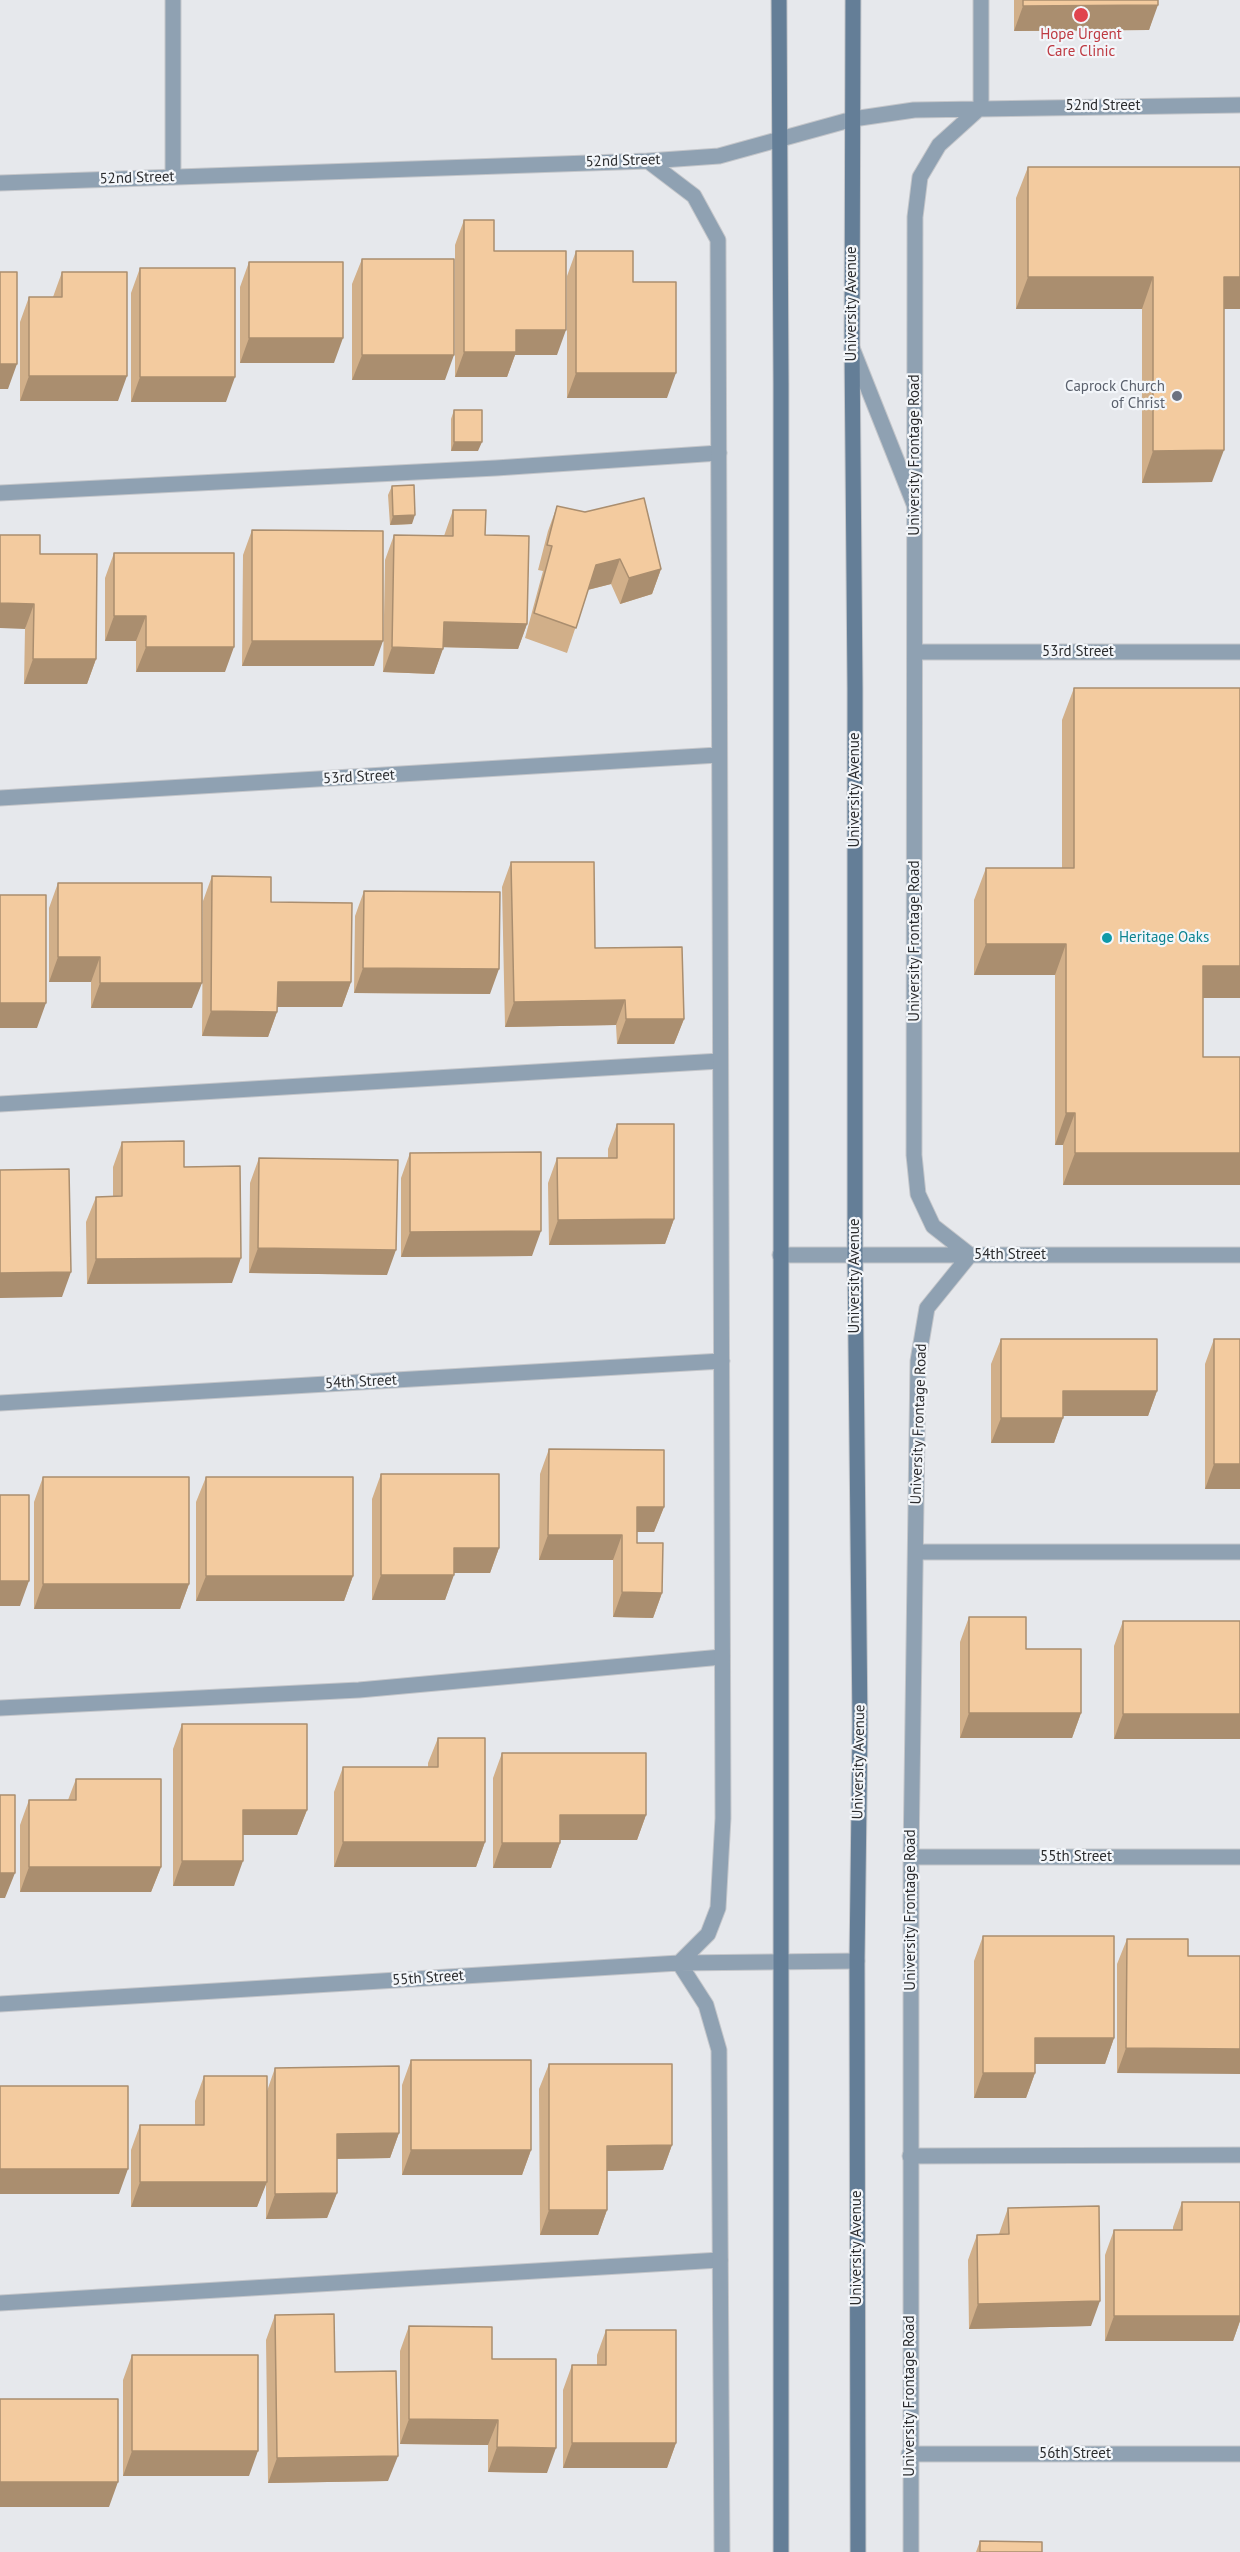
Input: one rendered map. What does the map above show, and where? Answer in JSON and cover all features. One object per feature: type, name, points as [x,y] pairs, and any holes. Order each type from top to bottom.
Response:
[{"type":"main road","points":[[779,0],[781,2552]]},
{"type":"main road","name":"University Avenue","points":[[854,0],[852,346],[855,688],[855,1255],[860,1725],[856,1961],[858,2552]]},
{"type":"street","points":[[172,177],[173,0]]},
{"type":"street","points":[[981,0],[981,107]]},
{"type":"street","name":"52nd Street","points":[[0,183],[648,161],[719,156],[853,119],[914,110],[981,107],[1240,105]]},
{"type":"street","name":"University Frontage Road","points":[[910,2552],[912,1857],[918,1361],[927,1308],[970,1255],[933,1226],[918,1194],[914,1155],[915,217],[920,177],[939,145],[981,107]]},
{"type":"street","points":[[648,161],[694,196],[718,240],[723,1818],[718,1908],[708,1934],[679,1963],[705,2005],[719,2050],[722,2552]]},
{"type":"street","points":[[852,346],[915,507]]},
{"type":"street","points":[[0,493],[496,468],[719,453]]},
{"type":"street","name":"53rd Street","points":[[916,652],[1240,652]]},
{"type":"street","name":"53rd Street","points":[[0,798],[718,755]]},
{"type":"street","points":[[0,1104],[720,1061]]},
{"type":"street","name":"54th Street","points":[[780,1255],[1240,1255]]},
{"type":"street","name":"54th Street","points":[[0,1403],[722,1361]]},
{"type":"street","points":[[916,1552],[1240,1552]]},
{"type":"street","points":[[0,1708],[359,1690],[722,1657]]},
{"type":"street","name":"55th Street","points":[[912,1857],[1240,1857]]},
{"type":"street","name":"55th Street","points":[[0,2004],[679,1963],[856,1961]]},
{"type":"street","points":[[910,2156],[1240,2155]]},
{"type":"street","points":[[0,2303],[720,2260]]},
{"type":"street","name":"56th Street","points":[[909,2454],[1240,2454]]},
{"type":"building","points":[[1023,0],[1158,0],[1158,5],[1023,6]]},
{"type":"building","name":"Caprock Church of Christ","points":[[1028,167],[1240,167],[1240,277],[1224,277],[1224,450],[1153,451],[1153,277],[1028,277]]},
{"type":"building","points":[[464,220],[494,220],[494,251],[566,251],[566,330],[516,330],[516,352],[464,352]]},
{"type":"building","points":[[576,251],[633,251],[633,282],[676,282],[676,373],[576,373]]},
{"type":"building","points":[[362,259],[454,259],[454,355],[362,355]]},
{"type":"building","points":[[249,262],[343,262],[343,338],[249,338]]},
{"type":"building","points":[[140,268],[235,268],[235,377],[140,377]]},
{"type":"building","points":[[0,272],[17,272],[17,364],[0,364]]},
{"type":"building","points":[[62,272],[127,272],[127,376],[29,376],[29,297],[62,297]]},
{"type":"building","points":[[454,410],[482,410],[482,442],[454,442]]},
{"type":"building","points":[[414,485],[415,515],[393,516],[392,486]]},
{"type":"building","points":[[644,498],[661,569],[629,578],[620,559],[596,565],[576,628],[534,613],[552,546],[547,545],[557,506],[585,512]]},
{"type":"building","points":[[453,510],[486,510],[485,535],[529,536],[527,624],[444,622],[443,649],[392,647],[394,535],[453,536]]},
{"type":"building","points":[[252,530],[383,531],[383,641],[252,641]]},
{"type":"building","points":[[0,535],[40,535],[40,554],[97,554],[96,659],[33,659],[34,604],[0,603]]},
{"type":"building","points":[[114,553],[234,553],[234,647],[146,647],[146,616],[114,616]]},
{"type":"building","name":"Heritage Oaks","points":[[1074,688],[1240,688],[1240,966],[1203,966],[1203,1057],[1240,1057],[1240,1153],[1075,1153],[1075,1113],[1066,1113],[1066,944],[986,944],[986,868],[1074,868]]},
{"type":"building","points":[[511,862],[594,862],[595,948],[682,947],[684,1019],[626,1019],[625,1000],[514,1002]]},
{"type":"building","points":[[212,876],[271,877],[271,902],[352,903],[351,982],[278,982],[277,1012],[211,1011]]},
{"type":"building","points":[[58,883],[202,883],[202,983],[100,983],[100,957],[58,957]]},
{"type":"building","points":[[364,891],[500,892],[499,969],[363,968]]},
{"type":"building","points":[[0,895],[46,895],[46,1003],[0,1003]]},
{"type":"building","points":[[617,1124],[674,1124],[674,1219],[558,1220],[557,1158],[617,1158]]},
{"type":"building","points":[[184,1141],[184,1167],[240,1166],[241,1258],[96,1259],[96,1197],[122,1196],[122,1142]]},
{"type":"building","points":[[541,1152],[541,1231],[410,1232],[410,1153]]},
{"type":"building","points":[[259,1158],[398,1160],[396,1250],[258,1248]]},
{"type":"building","points":[[69,1169],[71,1272],[0,1273],[0,1170]]},
{"type":"building","points":[[1001,1339],[1157,1339],[1157,1391],[1063,1391],[1063,1418],[1001,1418]]},
{"type":"building","points":[[1214,1339],[1240,1339],[1240,1464],[1214,1464]]},
{"type":"building","points":[[549,1449],[664,1450],[664,1507],[637,1507],[637,1543],[663,1543],[662,1593],[622,1592],[622,1535],[548,1535]]},
{"type":"building","points":[[381,1474],[499,1474],[499,1548],[454,1548],[454,1575],[381,1575]]},
{"type":"building","points":[[43,1477],[189,1477],[189,1584],[43,1584]]},
{"type":"building","points":[[206,1477],[353,1477],[353,1576],[206,1576]]},
{"type":"building","points":[[0,1495],[29,1495],[29,1581],[0,1581]]},
{"type":"building","points":[[969,1617],[1026,1617],[1026,1649],[1081,1649],[1081,1713],[969,1713]]},
{"type":"building","points":[[1123,1621],[1240,1621],[1240,1714],[1123,1714]]},
{"type":"building","points":[[182,1724],[307,1724],[307,1810],[243,1810],[243,1861],[182,1861]]},
{"type":"building","points":[[438,1738],[485,1738],[485,1842],[343,1842],[343,1767],[438,1767]]},
{"type":"building","points":[[502,1753],[646,1753],[646,1815],[560,1815],[560,1843],[502,1843]]},
{"type":"building","points":[[76,1779],[161,1779],[161,1867],[29,1867],[29,1800],[76,1800]]},
{"type":"building","points":[[0,1795],[15,1795],[15,1873],[0,1873]]},
{"type":"building","points":[[983,1936],[1114,1936],[1114,2038],[1035,2038],[1035,2073],[983,2073]]},
{"type":"building","points":[[1127,1939],[1188,1939],[1188,1956],[1240,1956],[1240,2049],[1126,2048]]},
{"type":"building","points":[[411,2060],[531,2060],[531,2150],[411,2150]]},
{"type":"building","points":[[549,2064],[672,2064],[672,2145],[607,2146],[607,2210],[549,2210]]},
{"type":"building","points":[[399,2066],[399,2133],[337,2134],[337,2193],[275,2194],[275,2068]]},
{"type":"building","points":[[204,2076],[267,2076],[267,2182],[140,2182],[140,2125],[204,2125]]},
{"type":"building","points":[[0,2086],[128,2086],[128,2169],[0,2169]]},
{"type":"building","points":[[1182,2202],[1240,2202],[1240,2316],[1114,2316],[1114,2230],[1182,2230]]},
{"type":"building","points":[[1099,2206],[1100,2301],[978,2304],[977,2235],[1009,2234],[1008,2208]]},
{"type":"building","points":[[334,2314],[335,2372],[396,2371],[398,2456],[277,2458],[275,2315]]},
{"type":"building","points":[[409,2326],[492,2327],[492,2359],[556,2359],[556,2448],[497,2447],[498,2420],[409,2419]]},
{"type":"building","points":[[606,2330],[676,2330],[676,2443],[572,2443],[572,2365],[606,2365]]},
{"type":"building","points":[[132,2355],[258,2355],[258,2451],[132,2451]]},
{"type":"building","points":[[0,2399],[118,2399],[118,2482],[0,2482]]},
{"type":"building","points":[[980,2541],[1042,2542],[1042,2552],[980,2552]]},
{"type":"place","name":"Hope Urgent Care Clinic","points":[[1081,15]]},
{"type":"place","name":"Caprock Church of Christ","points":[[1177,396]]},
{"type":"place","name":"Heritage Oaks","points":[[1107,938]]}]
